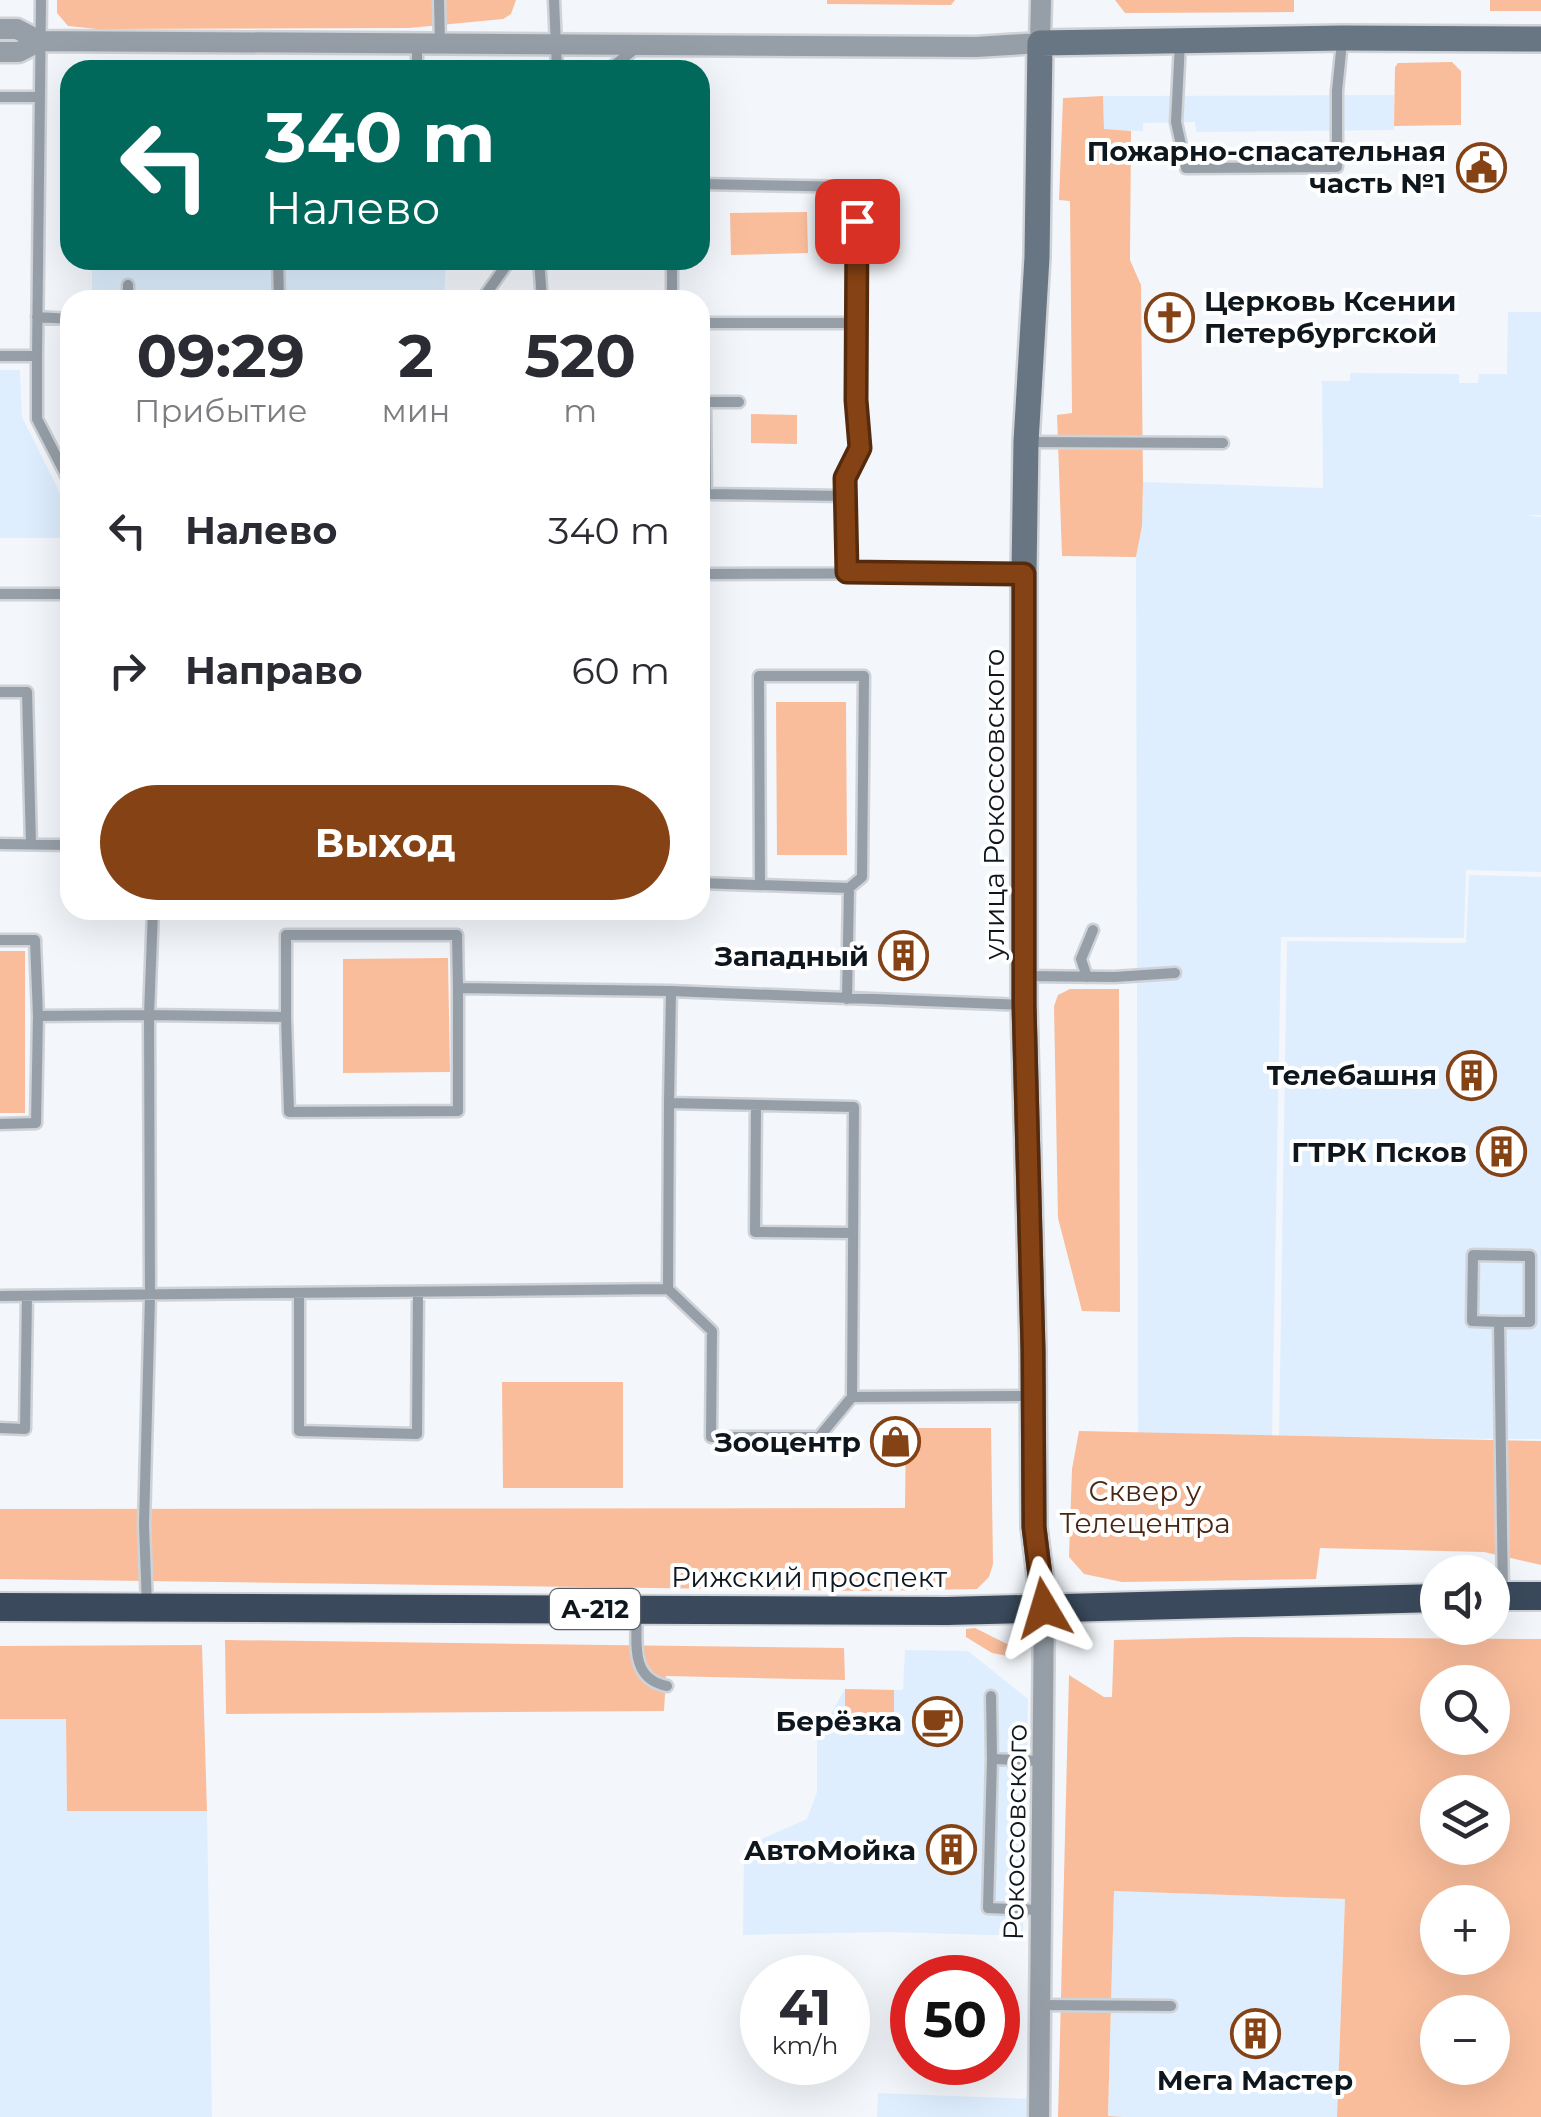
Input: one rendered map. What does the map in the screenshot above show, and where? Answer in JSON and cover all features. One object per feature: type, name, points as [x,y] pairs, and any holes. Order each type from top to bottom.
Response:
[{"type":"highway","points":[[1510,1596],[1541,1596]]},
{"type":"highway","name":"Рижский проспект","points":[[0,1607],[946,1611],[1420,1598]]},
{"type":"main road","points":[[1040,44],[1541,39]]},
{"type":"main road","name":"улица Рокоссовского","points":[[1040,44],[1037,257],[1026,442],[1024,1005],[1034,1527],[1044,1608]]},
{"type":"street","name":"улица Рокоссовского","points":[[1040,0],[1040,44]]},
{"type":"street","points":[[0,29],[17,29],[40,40],[440,46],[976,48],[1040,44]]},
{"type":"street","points":[[0,52],[19,52],[40,40]]},
{"type":"street","name":"Рокоссовского","points":[[1039,2117],[1044,1608]]},
{"type":"lane","points":[[41,0],[38,419],[60,463]]},
{"type":"lane","points":[[439,0],[440,46]]},
{"type":"lane","points":[[554,0],[557,60]]},
{"type":"lane","points":[[1180,42],[1176,122],[1186,168],[1337,167],[1342,38]]},
{"type":"lane","points":[[418,44],[418,60]]},
{"type":"lane","points":[[621,60],[641,44]]},
{"type":"lane","points":[[0,97],[38,96]]},
{"type":"lane","points":[[710,184],[857,187],[856,400],[860,448],[845,478],[847,572]]},
{"type":"lane","points":[[128,285],[128,290]]},
{"type":"lane","points":[[37,317],[60,318]]},
{"type":"lane","points":[[710,323],[857,323]]},
{"type":"lane","points":[[0,356],[36,356]]},
{"type":"lane","points":[[710,402],[739,402]]},
{"type":"lane","points":[[1026,442],[1223,443]]},
{"type":"lane","points":[[710,494],[846,496]]},
{"type":"lane","points":[[710,574],[1024,574]]},
{"type":"lane","points":[[0,594],[60,594]]},
{"type":"lane","points":[[710,883],[849,888],[862,877],[864,676],[759,676],[760,884]]},
{"type":"lane","points":[[0,692],[27,692],[31,844]]},
{"type":"lane","points":[[0,844],[60,845]]},
{"type":"lane","points":[[847,999],[849,888]]},
{"type":"lane","points":[[146,1607],[148,1014],[153,920]]},
{"type":"lane","points":[[1087,978],[1081,959],[1093,930]]},
{"type":"lane","points":[[286,935],[457,935],[458,1111],[289,1112],[286,1017],[286,935]]},
{"type":"lane","points":[[0,940],[35,940],[38,1016],[36,1123],[0,1124]]},
{"type":"lane","points":[[1024,976],[1087,978],[1175,973]]},
{"type":"lane","points":[[458,988],[671,991],[1024,1005]]},
{"type":"lane","points":[[668,1289],[671,991]]},
{"type":"lane","points":[[38,1016],[286,1017]]},
{"type":"lane","points":[[0,1296],[668,1289],[712,1332],[711,1437],[819,1437],[852,1397],[854,1107],[670,1104]]},
{"type":"lane","points":[[756,1105],[755,1232],[853,1234]]},
{"type":"lane","points":[[1472,1255],[1535,1256],[1530,1322],[1499,1322],[1472,1321],[1472,1255]]},
{"type":"lane","points":[[299,1294],[299,1431],[417,1434],[418,1292]]},
{"type":"lane","points":[[0,1428],[26,1429],[26,1296]]},
{"type":"lane","points":[[1498,1555],[1499,1322]]},
{"type":"lane","points":[[852,1397],[1033,1396]]},
{"type":"lane","points":[[636,1609],[639,1667],[653,1683],[667,1686]]},
{"type":"lane","points":[[991,1696],[988,1908],[1040,1910]]},
{"type":"lane","points":[[992,1759],[1044,1761]]},
{"type":"lane","points":[[1042,2005],[1171,2006]]},
{"type":"shaded area","points":[[1394,95],[1394,130],[1196,132],[1195,122],[1143,123],[1143,131],[1104,130],[1103,96]]},
{"type":"shaded area","points":[[92,270],[446,270],[444,290],[92,290]]},
{"type":"shaded area","points":[[1508,312],[1541,312],[1541,515],[1526,515],[1541,517],[1541,872],[1466,870],[1464,938],[1281,937],[1272,1438],[1138,1436],[1136,557],[1142,526],[1143,482],[1323,488],[1322,381],[1350,381],[1350,373],[1459,374],[1459,383],[1478,383],[1479,374],[1507,374]]},
{"type":"shaded area","points":[[0,370],[20,370],[22,417],[60,493],[60,538],[0,538]]},
{"type":"shaded area","points":[[1469,875],[1541,877],[1541,1439],[1279,1437],[1287,941],[1466,943]]},
{"type":"shaded area","points":[[905,1650],[968,1651],[1028,1699],[1023,1936],[887,1932],[743,1935],[744,1847],[807,1819],[817,1792],[817,1738],[845,1689],[903,1690]]},
{"type":"shaded area","points":[[0,1719],[66,1719],[67,1811],[207,1811],[212,2117],[0,2117]]},
{"type":"shaded area","points":[[1114,1891],[1345,1899],[1337,2117],[1108,2117]]},
{"type":"shaded area","points":[[878,2093],[1033,2099],[1032,2117],[877,2117]]},
{"type":"green space","points":[[57,0],[516,0],[511,14],[503,19],[409,28],[97,29],[68,26],[57,13]]},
{"type":"green space","points":[[827,0],[955,0],[951,5],[827,4]]},
{"type":"green space","points":[[1115,0],[1294,0],[1294,12],[1125,13]]},
{"type":"green space","points":[[1490,0],[1541,0],[1541,11],[1490,11]]},
{"type":"green space","points":[[1452,62],[1461,71],[1461,125],[1394,126],[1398,63]]},
{"type":"green space","points":[[1103,96],[1104,129],[1131,131],[1130,260],[1141,285],[1143,482],[1142,526],[1136,557],[1062,556],[1057,415],[1072,413],[1070,201],[1059,200],[1063,98]]},
{"type":"green space","points":[[807,212],[808,253],[731,255],[730,213]]},
{"type":"green space","points":[[751,414],[797,415],[797,444],[751,443]]},
{"type":"green space","points":[[776,702],[846,702],[847,855],[777,855]]},
{"type":"green space","points":[[0,951],[25,951],[25,1113],[0,1113]]},
{"type":"green space","points":[[448,958],[450,1072],[343,1073],[343,959]]},
{"type":"green space","points":[[1070,989],[1119,989],[1120,1312],[1082,1311],[1058,1218],[1054,1006],[1058,995]]},
{"type":"green space","points":[[502,1382],[623,1382],[623,1488],[503,1488]]},
{"type":"green space","points":[[906,1428],[991,1428],[993,1564],[989,1577],[977,1589],[864,1591],[0,1579],[0,1509],[905,1508]]},
{"type":"green space","name":"Сквер у Телецентра","points":[[1079,1431],[1541,1441],[1541,1565],[1484,1552],[1320,1548],[1316,1579],[1122,1582],[1084,1574],[1069,1557],[1072,1469]]},
{"type":"green space","points":[[975,1628],[1011,1646],[1013,1657],[992,1653],[966,1637],[966,1629]]},
{"type":"green space","points":[[1420,1638],[1420,1645],[1510,1645],[1510,1639],[1541,1639],[1541,2117],[1337,2117],[1345,1899],[1114,1891],[1108,2116],[1122,2117],[1058,2117],[1069,1675],[1104,1697],[1112,1697],[1114,1640]]},
{"type":"green space","points":[[225,1640],[844,1648],[845,1680],[666,1676],[664,1711],[226,1714]]},
{"type":"green space","points":[[202,1645],[207,1811],[67,1811],[66,1719],[0,1719],[0,1646]]},
{"type":"green space","points":[[845,1689],[894,1690],[894,1726],[845,1726]]},
{"type":"place","name":"Пожарно-спасательная часть №1","points":[[1481,167]]},
{"type":"place","name":"Церковь Ксении Петербургской","points":[[1169,317]]},
{"type":"place","name":"Западный","points":[[904,956]]},
{"type":"place","name":"Телебашня","points":[[1472,1075]]},
{"type":"place","name":"ГТРК Псков","points":[[1502,1152]]},
{"type":"place","name":"Зооцентр","points":[[896,1442]]},
{"type":"place","name":"Берёзка","points":[[937,1721]]},
{"type":"place","name":"АвтоМойка","points":[[951,1850]]},
{"type":"place","name":"Мега Мастер","points":[[1255,2033]]},
{"type":"route","points":[[857,221],[856,400],[860,448],[845,478],[847,572],[1024,574],[1024,1005],[1034,1527],[1044,1608]]}]
